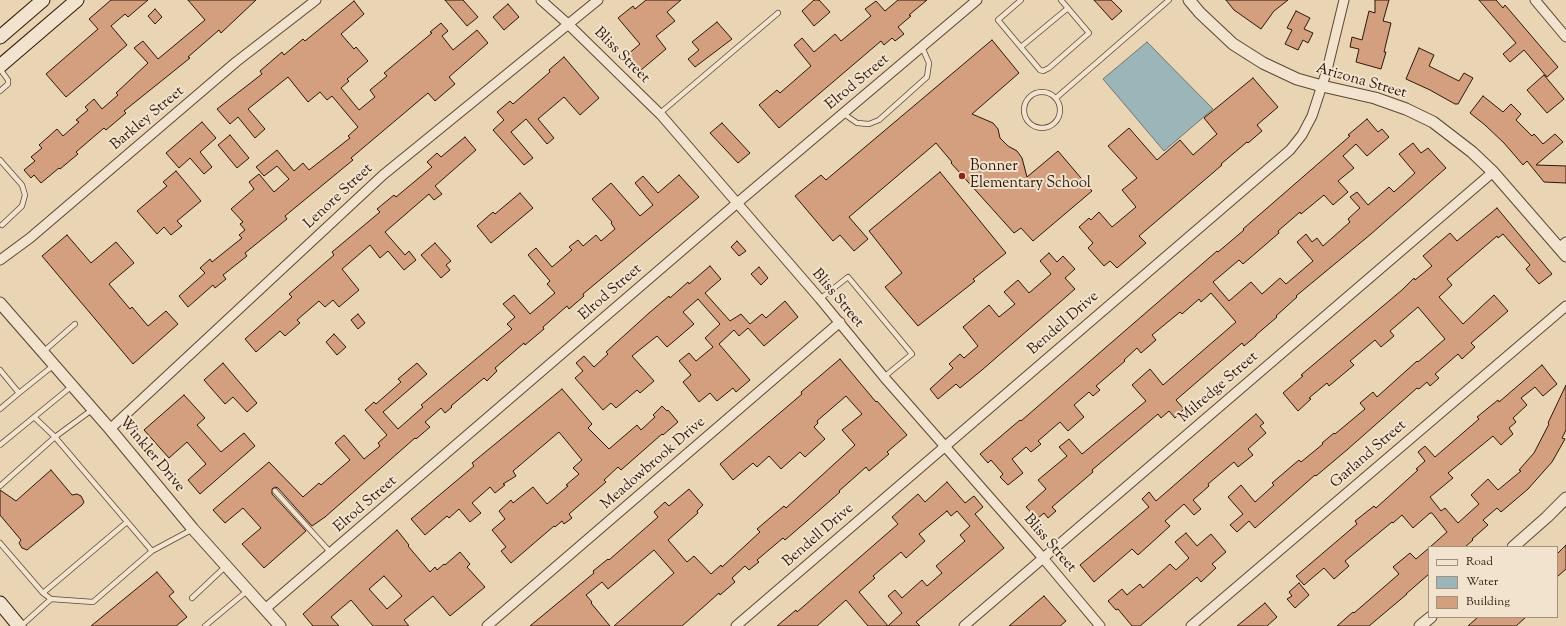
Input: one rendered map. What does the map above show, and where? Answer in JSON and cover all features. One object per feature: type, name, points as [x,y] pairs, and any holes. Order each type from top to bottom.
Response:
[{"type":"main road","points":[[0,37],[43,0]]},
{"type":"main road","points":[[2,62],[77,0]]},
{"type":"main road","points":[[0,603],[20,626]]},
{"type":"street","name":"Barkley Street","points":[[0,260],[36,232],[236,62],[316,0]]},
{"type":"street","name":"Bliss Street","points":[[541,0],[568,24],[659,114],[840,322],[884,377],[1043,558],[1100,626]]},
{"type":"street","name":"Lenore Street","points":[[110,429],[383,175],[598,0]]},
{"type":"street","name":"Elrod Street","points":[[265,609],[736,204],[977,0]]},
{"type":"street","name":"Arizona Street","points":[[1189,0],[1200,13],[1233,44],[1263,63],[1297,79],[1375,98],[1406,109],[1433,122],[1472,152],[1493,172],[1564,248]]},
{"type":"street","name":"Bendell Drive","points":[[736,626],[1290,150],[1302,134],[1312,116],[1322,86],[1344,0]]},
{"type":"street","points":[[1535,0],[1566,37]]},
{"type":"street","name":"Milredge Street","points":[[964,626],[1493,172]]},
{"type":"street","name":"Winkler Drive","points":[[0,303],[93,409],[193,529],[280,626]]},
{"type":"street","name":"Garland Street","points":[[1191,626],[1566,306]]},
{"type":"street","name":"Meadowbrook Drive","points":[[487,626],[840,322]]},
{"type":"street","points":[[1514,546],[1548,517],[1566,498]]},
{"type":"street","points":[[1420,626],[1430,618]]},
{"type":"lane","points":[[1021,0],[998,20],[1040,70],[1043,71],[1050,68],[1089,34],[1061,0]]},
{"type":"lane","points":[[1056,98],[1170,0]]},
{"type":"lane","points":[[1021,47],[1068,8]]},
{"type":"lane","points":[[659,114],[778,13]]},
{"type":"lane","points":[[844,114],[857,123],[869,124],[878,120],[927,77],[929,63],[922,47]]},
{"type":"lane","points":[[0,91],[8,84],[2,62]]},
{"type":"lane","points":[[1043,92],[1056,98],[1060,111],[1054,124],[1048,128],[1040,128],[1034,127],[1028,122],[1024,116],[1023,109],[1025,102],[1030,96],[1043,92]]},
{"type":"lane","points":[[0,160],[22,185],[26,195],[22,206],[2,225]]},
{"type":"lane","points":[[820,299],[848,277],[912,354],[884,377]]},
{"type":"lane","points":[[43,352],[75,324]]},
{"type":"lane","points":[[0,409],[54,365]]},
{"type":"lane","points":[[0,370],[19,392]]},
{"type":"lane","points":[[0,445],[72,386]]},
{"type":"lane","points":[[0,486],[55,437],[93,409]]},
{"type":"lane","points":[[34,417],[55,437],[152,551]]},
{"type":"lane","points":[[275,491],[331,553]]},
{"type":"lane","points":[[43,593],[127,522]]},
{"type":"lane","points":[[0,543],[43,593],[51,599],[93,602],[152,551],[193,529]]},
{"type":"lane","points":[[192,598],[226,566]]},
{"type":"lane","points":[[208,625],[247,591]]},
{"type":"lane","points":[[20,626],[51,599]]},
{"type":"water","points":[[1147,42],[1213,109],[1164,151],[1103,79]]},
{"type":"building","points":[[111,0],[148,0],[128,17],[125,14],[111,26],[127,45],[66,97],[46,74],[98,29],[89,19]]},
{"type":"building","points":[[188,0],[256,0],[221,33],[219,30],[188,57],[190,58],[124,111],[126,113],[106,130],[104,128],[76,152],[78,154],[60,169],[59,168],[41,183],[34,175],[31,178],[24,170],[35,161],[31,157],[42,148],[39,145],[57,129],[63,136],[79,122],[76,120],[88,110],[85,107],[94,99],[102,109],[118,95],[116,93],[148,63],[134,48],[143,41],[158,59],[205,20]]},
{"type":"building","points":[[445,0],[463,0],[478,17],[467,26]]},
{"type":"building","points":[[646,0],[681,0],[667,12],[675,21],[656,36],[666,49],[641,70],[627,55],[640,44],[618,18],[633,6],[635,9]]},
{"type":"building","points":[[814,0],[819,0],[830,12],[814,26],[802,11]]},
{"type":"building","points":[[898,0],[927,0],[909,15],[911,16],[898,27],[904,34],[895,41],[892,38],[884,45],[881,41],[779,128],[759,105],[777,90],[780,93],[811,66],[794,45],[802,38],[814,52],[835,34],[841,41],[871,16],[865,9],[876,1],[885,11]]},
{"type":"building","points":[[1094,0],[1111,0],[1122,11],[1112,20]]},
{"type":"building","points":[[1226,0],[1288,0],[1274,11],[1261,29],[1234,10]]},
{"type":"building","points":[[1375,0],[1389,0],[1383,21],[1391,23],[1384,52],[1386,52],[1381,69],[1356,62],[1359,49],[1350,47],[1352,37],[1362,40],[1369,11],[1375,13]]},
{"type":"building","points":[[1479,0],[1496,0],[1503,8],[1505,5],[1558,67],[1547,77],[1524,50],[1510,62],[1503,54],[1516,43]]},
{"type":"building","points":[[354,1],[364,14],[341,34],[354,49],[356,47],[368,61],[347,79],[349,81],[341,88],[359,110],[375,97],[370,90],[387,76],[384,73],[432,33],[430,32],[441,23],[448,31],[442,36],[453,50],[477,30],[488,43],[449,77],[455,84],[435,101],[428,93],[351,158],[353,160],[285,216],[287,219],[245,253],[247,256],[223,275],[226,279],[215,288],[213,285],[188,307],[179,296],[205,273],[200,268],[210,259],[212,262],[242,238],[239,235],[245,230],[240,224],[243,222],[231,209],[254,189],[249,182],[259,174],[274,192],[289,179],[277,166],[264,176],[256,167],[277,150],[294,171],[303,163],[309,170],[350,138],[348,136],[358,127],[332,96],[327,100],[320,92],[308,102],[288,77],[248,109],[265,129],[255,138],[238,117],[230,124],[217,109],[262,74],[260,71],[282,52],[284,55],[303,39],[305,41]]},
{"type":"building","points":[[508,4],[519,17],[504,30],[493,17]]},
{"type":"building","points":[[155,9],[162,17],[155,24],[148,16]]},
{"type":"building","points":[[1296,11],[1310,18],[1304,29],[1313,33],[1308,43],[1303,40],[1298,50],[1285,44],[1292,30],[1287,28]]},
{"type":"building","points":[[717,22],[732,39],[695,67],[688,59],[699,50],[692,42]]},
{"type":"building","points":[[992,40],[1019,73],[972,114],[993,123],[998,129],[1000,138],[1008,146],[1017,151],[1022,158],[1027,177],[1058,151],[1092,191],[1033,241],[1021,228],[1014,233],[951,163],[952,162],[936,143],[849,217],[868,239],[854,251],[840,235],[833,241],[795,196],[821,175],[826,180]]},
{"type":"building","points":[[1419,48],[1434,55],[1429,66],[1459,81],[1464,73],[1473,78],[1458,104],[1455,104],[1406,79]]},
{"type":"building","points":[[564,57],[599,98],[580,115],[564,97],[538,119],[554,138],[547,144],[526,119],[511,132],[533,158],[524,165],[493,130],[504,120],[497,112],[510,101],[513,104],[550,72],[549,70]]},
{"type":"building","points":[[1544,75],[1564,99],[1547,113],[1527,90]]},
{"type":"building","points":[[1253,78],[1278,107],[1257,125],[1262,131],[1221,164],[1222,165],[1139,236],[1146,243],[1117,268],[1110,261],[1104,266],[1088,248],[1093,243],[1079,227],[1089,218],[1091,220],[1099,212],[1112,227],[1136,207],[1122,190],[1137,178],[1108,146],[1129,128],[1157,160],[1180,140],[1193,155],[1217,134],[1204,118]]},
{"type":"building","points":[[1483,96],[1503,112],[1511,104],[1521,114],[1516,120],[1532,136],[1534,134],[1543,144],[1555,134],[1563,142],[1536,165],[1566,166],[1566,183],[1544,182],[1527,161],[1523,165],[1504,143],[1470,113]]},
{"type":"building","points":[[1367,119],[1378,132],[1382,129],[1389,137],[1367,156],[1356,144],[1343,156],[1354,168],[1338,181],[1348,192],[1333,205],[1324,195],[1301,214],[1300,212],[1278,231],[1279,233],[1243,264],[1239,260],[1213,282],[1229,301],[1251,282],[1262,294],[1280,278],[1286,284],[1313,261],[1297,242],[1306,234],[1312,242],[1317,238],[1323,246],[1350,222],[1348,219],[1360,208],[1350,197],[1357,192],[1368,205],[1389,187],[1394,192],[1415,173],[1399,154],[1413,143],[1421,153],[1428,148],[1446,168],[1371,234],[1296,296],[1297,297],[1276,316],[1277,317],[1256,336],[1244,346],[1242,343],[1176,400],[1184,409],[1175,418],[1169,411],[1161,418],[1158,414],[1092,470],[1093,472],[1052,507],[1056,511],[1048,518],[1044,513],[1037,519],[1026,507],[1046,489],[1038,480],[1067,456],[1059,447],[1069,439],[1082,454],[1146,401],[1132,385],[1150,369],[1163,385],[1236,322],[1211,293],[1201,302],[1199,299],[1182,314],[1180,312],[1152,335],[1156,340],[1141,353],[1137,348],[1124,360],[1125,361],[1096,386],[1100,390],[1093,396],[1089,392],[1074,405],[1084,417],[1068,431],[1060,422],[1038,441],[1041,444],[1031,452],[1026,447],[1012,459],[1023,473],[1008,485],[1000,477],[1003,474],[991,460],[988,463],[980,454],[1020,420],[1021,421],[1217,251],[1218,252],[1244,230],[1243,229],[1350,136],[1348,135]]},
{"type":"building","points":[[202,122],[216,138],[200,152],[212,167],[204,174],[190,158],[179,168],[166,153]]},
{"type":"building","points":[[722,123],[750,153],[738,163],[710,133]]},
{"type":"building","points":[[230,135],[249,158],[237,168],[218,145]]},
{"type":"building","points":[[465,137],[476,150],[435,186],[442,194],[434,200],[429,194],[385,232],[405,255],[409,251],[416,260],[404,270],[388,251],[380,258],[370,245],[342,269],[359,290],[339,307],[333,300],[325,307],[319,301],[297,320],[300,323],[285,336],[280,331],[256,352],[245,339],[292,297],[289,294],[334,255],[332,252],[380,212],[377,209],[394,195],[396,197],[432,167],[427,162],[437,153],[441,157]]},
{"type":"building","points":[[176,171],[201,201],[177,221],[182,226],[171,235],[164,227],[157,234],[137,211],[167,186],[163,182]]},
{"type":"building","points":[[940,172],[1006,253],[973,279],[975,281],[918,326],[885,287],[902,273],[869,231]]},
{"type":"building","points":[[679,175],[699,197],[583,294],[584,296],[569,309],[567,306],[543,327],[544,329],[525,345],[524,343],[495,368],[497,371],[487,381],[484,378],[451,406],[452,407],[445,413],[441,408],[425,422],[430,427],[416,439],[415,438],[325,517],[312,526],[278,488],[275,487],[272,489],[272,494],[306,531],[264,568],[242,544],[261,528],[243,508],[225,523],[213,510],[269,462],[303,497],[319,483],[321,485],[350,460],[335,443],[344,435],[364,459],[380,446],[378,443],[387,435],[365,410],[374,402],[376,404],[401,382],[398,379],[417,363],[427,374],[383,412],[398,429],[423,407],[421,405],[512,329],[507,324],[515,317],[503,304],[514,295],[530,314],[555,293],[547,284],[550,281],[528,255],[536,248],[552,267],[572,250],[569,247],[578,240],[583,246],[596,235],[601,241],[615,229],[611,223],[612,222],[592,199],[611,183],[640,216],[653,205],[635,183],[643,176],[658,193]]},
{"type":"building","points":[[520,193],[533,208],[491,243],[477,226],[493,212],[495,214]]},
{"type":"building","points":[[1497,208],[1552,274],[1539,284],[1526,269],[1530,265],[1503,234],[1498,238],[1497,236],[1447,279],[1452,285],[1439,297],[1463,324],[1494,295],[1508,311],[1471,343],[1475,347],[1462,359],[1458,354],[1435,374],[1439,378],[1430,386],[1427,382],[1419,389],[1417,388],[1255,528],[1249,521],[1237,532],[1230,525],[1243,514],[1228,497],[1241,485],[1255,502],[1274,485],[1272,483],[1299,460],[1301,462],[1334,433],[1335,434],[1365,409],[1360,403],[1373,392],[1377,397],[1417,361],[1418,362],[1445,339],[1418,307],[1390,331],[1394,336],[1381,347],[1375,340],[1350,361],[1354,365],[1329,386],[1327,383],[1309,398],[1311,399],[1298,411],[1283,393],[1303,376],[1301,375],[1402,290],[1414,278],[1415,280],[1432,266],[1423,256],[1450,233],[1457,241]]},
{"type":"building","points":[[67,235],[91,263],[116,242],[134,263],[109,284],[130,309],[132,307],[148,326],[166,311],[178,324],[133,364],[42,256]]},
{"type":"building","points":[[737,241],[746,251],[739,256],[731,247]]},
{"type":"building","points":[[435,243],[451,261],[446,265],[450,270],[441,278],[421,255]]},
{"type":"building","points":[[1049,253],[1057,262],[1063,256],[1075,269],[1065,278],[1075,289],[960,388],[956,384],[938,399],[930,389],[953,368],[949,364],[960,354],[964,358],[978,346],[963,327],[989,305],[999,317],[1015,304],[1004,292],[1018,280],[1029,293],[1051,274],[1040,261]]},
{"type":"building","points":[[710,266],[721,279],[705,293],[730,321],[741,314],[750,324],[762,314],[766,318],[785,301],[798,317],[764,346],[748,328],[739,336],[734,330],[719,344],[750,380],[736,392],[733,388],[717,401],[710,393],[699,402],[683,382],[691,375],[679,361],[689,353],[696,361],[713,347],[705,338],[720,324],[698,299],[683,312],[694,324],[667,347],[657,336],[632,356],[654,381],[640,393],[637,390],[616,408],[611,403],[603,410],[575,378],[583,371],[576,363],[584,356],[594,367],[608,354],[606,352],[649,313],[669,296],[670,298],[688,282],[689,284]]},
{"type":"building","points":[[759,267],[768,278],[761,285],[751,274]]},
{"type":"building","points":[[358,314],[365,323],[358,329],[351,320]]},
{"type":"building","points":[[334,334],[346,347],[337,355],[326,342]]},
{"type":"building","points":[[840,359],[876,402],[877,401],[907,435],[887,452],[889,454],[869,471],[866,467],[785,540],[783,538],[757,560],[759,562],[749,570],[745,566],[732,578],[735,582],[720,595],[719,593],[682,626],[614,626],[674,573],[654,550],[608,589],[602,582],[586,595],[610,626],[530,626],[658,517],[654,512],[665,502],[669,506],[689,489],[703,505],[697,511],[698,513],[668,540],[687,562],[694,556],[711,574],[721,565],[722,567],[760,532],[757,529],[784,506],[786,508],[855,445],[842,430],[862,414],[846,396],[817,421],[818,423],[814,427],[825,439],[805,457],[800,452],[781,469],[769,456],[757,467],[753,463],[733,480],[720,464],[802,394],[801,392]]},
{"type":"building","points":[[223,363],[257,403],[247,412],[233,397],[225,404],[204,380]]},
{"type":"building","points":[[1542,365],[1557,384],[1543,396],[1535,387],[1521,398],[1527,405],[1513,418],[1516,422],[1509,428],[1513,434],[1501,445],[1493,436],[1448,473],[1453,478],[1430,497],[1441,511],[1445,508],[1458,523],[1479,504],[1471,495],[1488,479],[1498,490],[1521,471],[1519,470],[1534,453],[1549,424],[1548,423],[1566,385],[1566,430],[1562,438],[1565,439],[1552,462],[1528,489],[1501,512],[1497,508],[1483,520],[1488,525],[1466,546],[1431,546],[1447,532],[1432,513],[1430,513],[1413,528],[1402,515],[1345,561],[1349,566],[1334,579],[1324,568],[1304,585],[1296,576],[1357,524],[1355,521],[1374,506],[1376,508],[1418,470],[1416,469],[1425,461],[1418,452],[1425,446],[1435,457],[1479,419],[1477,417],[1498,400],[1499,402]]},
{"type":"building","points":[[562,389],[592,424],[588,428],[609,449],[637,425],[641,430],[655,417],[653,415],[662,406],[667,411],[668,410],[678,422],[621,470],[618,467],[604,480],[606,482],[569,514],[572,518],[564,524],[562,521],[555,527],[554,526],[511,563],[501,551],[506,547],[492,530],[505,519],[499,511],[511,500],[513,503],[533,487],[547,504],[568,486],[566,485],[579,474],[573,468],[582,460],[559,432],[513,471],[516,476],[503,484],[505,485],[495,493],[490,487],[472,503],[481,513],[470,522],[459,509],[449,518],[447,516],[425,535],[411,519],[474,466],[472,463]]},
{"type":"building","points":[[184,395],[205,418],[197,425],[221,452],[244,433],[255,446],[200,494],[188,480],[206,464],[187,442],[169,458],[144,430]]},
{"type":"building","points":[[1256,414],[1264,423],[1260,426],[1266,433],[1248,449],[1253,455],[1238,467],[1234,462],[1208,484],[1209,486],[1193,500],[1201,509],[1194,515],[1184,504],[1165,521],[1170,526],[1138,555],[1132,549],[1094,582],[1080,565],[1149,507],[1142,499],[1149,492],[1156,501]]},
{"type":"building","points":[[51,470],[72,495],[77,494],[81,496],[84,502],[27,550],[22,548],[19,543],[21,540],[0,515],[0,490],[16,501]]},
{"type":"building","points":[[947,482],[965,503],[974,496],[983,507],[975,514],[1004,548],[916,622],[920,626],[888,626],[868,626],[846,600],[817,626],[777,626],[796,610],[797,612],[898,524],[892,517],[918,494],[925,502]],"holes":[[[947,511],[951,516],[957,511],[970,526],[960,535],[965,541],[936,566],[942,573],[927,586],[922,580],[902,598],[895,590],[888,596],[902,613],[888,626],[859,592],[875,578],[873,576],[901,552],[906,558],[925,541],[919,534]]]},
{"type":"building","points":[[397,530],[409,545],[408,546],[430,572],[435,567],[437,570],[444,564],[445,565],[460,552],[470,564],[467,567],[485,587],[450,616],[433,596],[404,620],[409,626],[373,626],[351,600],[331,617],[339,626],[313,626],[303,614]],"holes":[[[384,576],[402,596],[387,609],[369,589]]]},
{"type":"building","points":[[1186,533],[1197,546],[1211,534],[1226,552],[1212,564],[1216,568],[1201,582],[1197,577],[1140,626],[1132,626],[1118,609],[1116,610],[1108,601],[1122,589],[1127,595],[1140,584],[1143,588],[1170,564],[1176,570],[1189,558],[1175,542]]},
{"type":"building","points":[[1566,545],[1566,569],[1558,576],[1558,553]]},
{"type":"building","points":[[1428,549],[1428,575],[1407,594],[1369,626],[1337,626],[1399,574],[1393,567],[1410,553],[1416,559]]},
{"type":"building","points":[[157,572],[174,592],[169,596],[187,617],[176,626],[91,626]]},
{"type":"building","points":[[1299,583],[1309,595],[1295,608],[1287,599],[1292,596],[1289,592]]},
{"type":"building","points":[[1044,596],[1066,621],[1060,626],[1009,626]]},
{"type":"building","points":[[1265,603],[1277,617],[1267,626],[1237,626]]},
{"type":"building","points":[[1477,618],[1525,618],[1516,626],[1468,626]]},
{"type":"place","name":"Bonner Elementary School","points":[[962,176]]}]
